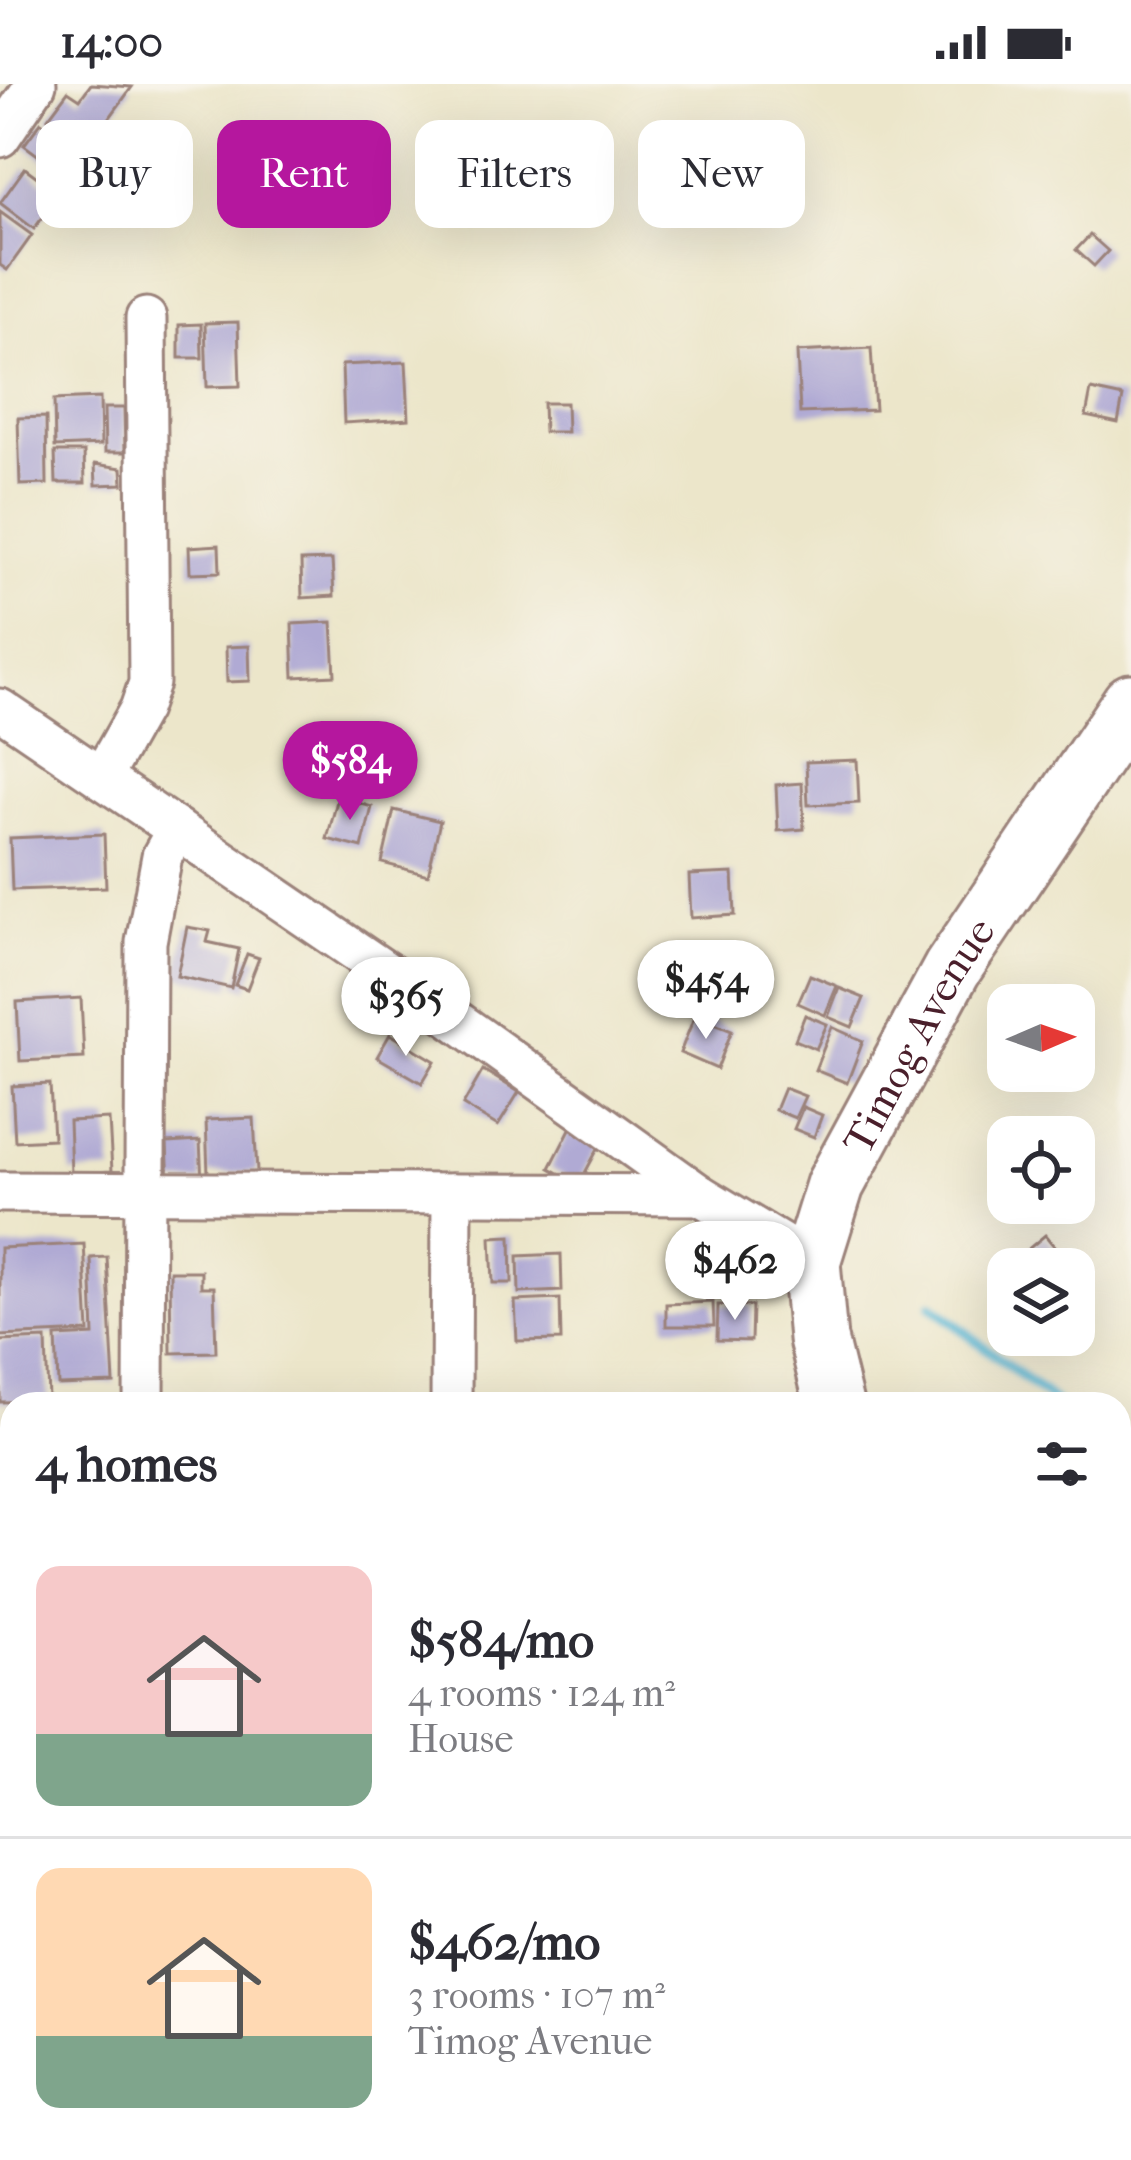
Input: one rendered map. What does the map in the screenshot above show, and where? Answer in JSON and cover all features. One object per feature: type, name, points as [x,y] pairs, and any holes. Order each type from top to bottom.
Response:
[{"type":"main road","name":"Timog Avenue","points":[[831,1392],[818,1339],[811,1262],[835,1185],[952,968],[1131,703]]},
{"type":"street","points":[[0,136],[36,84]]},
{"type":"street","points":[[100,778],[132,723],[150,656],[146,318]]},
{"type":"street","points":[[0,709],[700,1195],[811,1262]]},
{"type":"street","points":[[144,1392],[146,942],[162,856],[177,829]]},
{"type":"street","points":[[0,1192],[700,1195]]},
{"type":"street","points":[[451,1392],[452,1194]]},
{"type":"building","points":[[91,84],[132,87],[108,120],[48,118],[68,91],[80,99]]},
{"type":"building","points":[[36,129],[36,154],[24,145]]},
{"type":"building","points":[[25,168],[36,176],[34,229],[0,203]]},
{"type":"building","points":[[0,212],[32,235],[7,270],[0,265]]},
{"type":"building","points":[[1090,235],[1108,251],[1094,266],[1076,250]]},
{"type":"building","points":[[238,322],[240,386],[207,387],[205,323]]},
{"type":"building","points":[[201,324],[202,358],[179,358],[179,325]]},
{"type":"building","points":[[871,348],[875,410],[800,413],[797,352]]},
{"type":"building","points":[[406,362],[409,419],[344,423],[342,365]]},
{"type":"building","points":[[1091,390],[1123,397],[1118,423],[1086,416]]},
{"type":"building","points":[[100,398],[101,445],[55,447],[54,400]]},
{"type":"building","points":[[543,403],[566,403],[567,432],[544,432]]},
{"type":"building","points":[[104,408],[124,408],[125,452],[105,452]]},
{"type":"building","points":[[46,417],[47,484],[20,485],[18,418]]},
{"type":"building","points":[[55,452],[84,452],[85,483],[56,483]]},
{"type":"building","points":[[95,464],[122,468],[123,484],[96,485]]},
{"type":"building","points":[[219,545],[220,572],[190,573],[189,547]]},
{"type":"building","points":[[332,560],[334,596],[302,598],[301,561]]},
{"type":"building","points":[[332,622],[335,675],[294,677],[292,624]]},
{"type":"building","points":[[249,646],[250,681],[227,682],[226,647]]},
{"type":"building","points":[[857,760],[859,803],[808,805],[806,762]]},
{"type":"building","points":[[802,783],[804,829],[778,831],[776,785]]},
{"type":"building","points":[[338,797],[372,807],[362,848],[327,839]]},
{"type":"building","points":[[394,810],[440,821],[428,875],[382,863]]},
{"type":"building","points":[[104,834],[106,887],[12,890],[10,838]]},
{"type":"building","points":[[733,873],[735,915],[691,918],[689,875]]},
{"type":"building","points":[[187,927],[210,931],[207,942],[239,949],[231,988],[177,976]]},
{"type":"building","points":[[247,954],[259,958],[247,989],[235,985]]},
{"type":"building","points":[[810,975],[837,986],[825,1015],[798,1003]]},
{"type":"building","points":[[839,988],[864,998],[852,1027],[828,1017]]},
{"type":"building","points":[[81,998],[84,1058],[20,1061],[17,1002]]},
{"type":"building","points":[[695,1015],[732,1030],[717,1069],[680,1053]]},
{"type":"building","points":[[805,1015],[827,1024],[816,1049],[795,1040]]},
{"type":"building","points":[[832,1027],[863,1041],[847,1083],[815,1070]]},
{"type":"building","points":[[390,1034],[435,1061],[422,1083],[377,1057]]},
{"type":"building","points":[[483,1070],[519,1092],[498,1126],[463,1105]]},
{"type":"building","points":[[50,1084],[53,1139],[15,1141],[12,1086]]},
{"type":"building","points":[[784,1088],[805,1096],[795,1118],[775,1110]]},
{"type":"building","points":[[803,1107],[822,1115],[814,1137],[794,1129]]},
{"type":"building","points":[[254,1118],[257,1172],[208,1174],[206,1120]]},
{"type":"building","points":[[109,1119],[112,1171],[71,1173],[69,1121]]},
{"type":"building","points":[[572,1125],[602,1141],[579,1184],[550,1168]]},
{"type":"building","points":[[200,1141],[202,1182],[169,1183],[167,1143]]},
{"type":"building","points":[[1045,1235],[1056,1248],[1029,1248]]},
{"type":"building","points":[[511,1236],[512,1283],[493,1283],[491,1237]]},
{"type":"building","points":[[84,1244],[89,1332],[0,1336],[0,1248]]},
{"type":"building","points":[[561,1254],[562,1291],[519,1293],[518,1256]]},
{"type":"building","points":[[107,1257],[114,1383],[58,1385],[56,1337],[94,1335],[91,1258]]},
{"type":"building","points":[[170,1271],[201,1271],[201,1287],[214,1287],[216,1352],[171,1353]]},
{"type":"building","points":[[560,1299],[561,1340],[517,1341],[515,1301]]},
{"type":"building","points":[[713,1302],[714,1326],[666,1326],[666,1304]]},
{"type":"building","points":[[718,1305],[752,1306],[751,1341],[717,1340]]},
{"type":"building","points":[[46,1339],[48,1392],[0,1392],[0,1341]]},
{"type":"waterway","points":[[931,1305],[1042,1392]]}]
